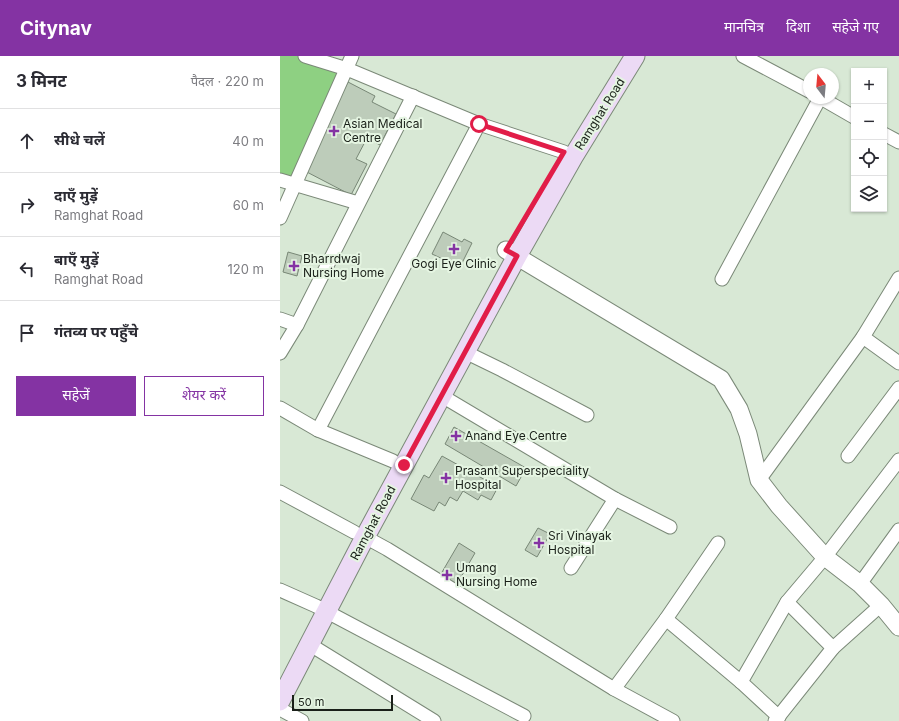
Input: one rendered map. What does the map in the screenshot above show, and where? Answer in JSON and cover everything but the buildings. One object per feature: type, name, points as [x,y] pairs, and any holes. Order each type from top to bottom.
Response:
[{"type":"main road","name":"Ramghat Road","points":[[280,675],[321,609],[360,534],[393,461],[511,253],[564,152],[621,56]]},
{"type":"main road","name":"Ramghat Road","points":[[360,534],[442,396],[465,352],[511,253],[573,158],[635,56]]},
{"type":"main road","name":"Ramghat Road","points":[[280,701],[309,644],[321,609]]},
{"type":"street","points":[[305,56],[348,69],[479,124],[564,152]]},
{"type":"street","points":[[280,218],[348,69],[352,56]]},
{"type":"street","points":[[742,56],[803,89]]},
{"type":"street","points":[[280,353],[296,325],[413,96]]},
{"type":"street","points":[[722,279],[817,104]]},
{"type":"street","points":[[831,104],[851,115]]},
{"type":"street","points":[[318,430],[479,124]]},
{"type":"street","points":[[887,136],[899,142]]},
{"type":"street","points":[[280,180],[358,203]]},
{"type":"street","points":[[511,253],[721,379],[739,409],[748,434],[759,480],[779,506],[825,556],[860,584],[897,620]]},
{"type":"street","points":[[759,480],[863,337],[899,278]]},
{"type":"street","points":[[280,319],[296,325]]},
{"type":"street","points":[[863,337],[899,363]]},
{"type":"street","points":[[465,352],[587,415]]},
{"type":"street","points":[[848,456],[899,388]]},
{"type":"street","points":[[442,396],[615,499],[670,527]]},
{"type":"street","points":[[280,408],[318,430],[393,461]]},
{"type":"street","points":[[741,682],[787,602],[825,556],[899,460]]},
{"type":"street","points":[[280,492],[387,549],[614,689],[673,721]]},
{"type":"street","points":[[571,568],[615,499]]},
{"type":"street","points":[[860,584],[899,530]]},
{"type":"street","points":[[614,689],[666,619],[718,543]]},
{"type":"street","points":[[280,590],[321,609],[524,716]]},
{"type":"street","points":[[787,602],[833,648]]},
{"type":"street","points":[[666,619],[741,682],[777,719],[833,648],[881,605]]},
{"type":"street","points":[[309,644],[434,721]]},
{"type":"street","points":[[280,709],[302,721]]},
{"type":"green space","points":[[280,56],[308,56],[343,68],[294,185],[280,180]]},
{"type":"place","name":"Asian Medical Centre","points":[[334,131]]},
{"type":"place","name":"Gogi Eye Clinic","points":[[454,249]]},
{"type":"place","name":"Bharrdwaj Nursing Home","points":[[294,266]]},
{"type":"place","name":"Anand Eye Centre","points":[[456,436]]},
{"type":"place","name":"Prasant Superspeciality Hospital","points":[[446,478]]},
{"type":"place","name":"Sri Vinayak Hospital","points":[[539,543]]},
{"type":"place","name":"Umang Nursing Home","points":[[447,575]]},
{"type":"route","points":[[404,465],[517,256],[506,250],[564,152],[479,124]]}]
